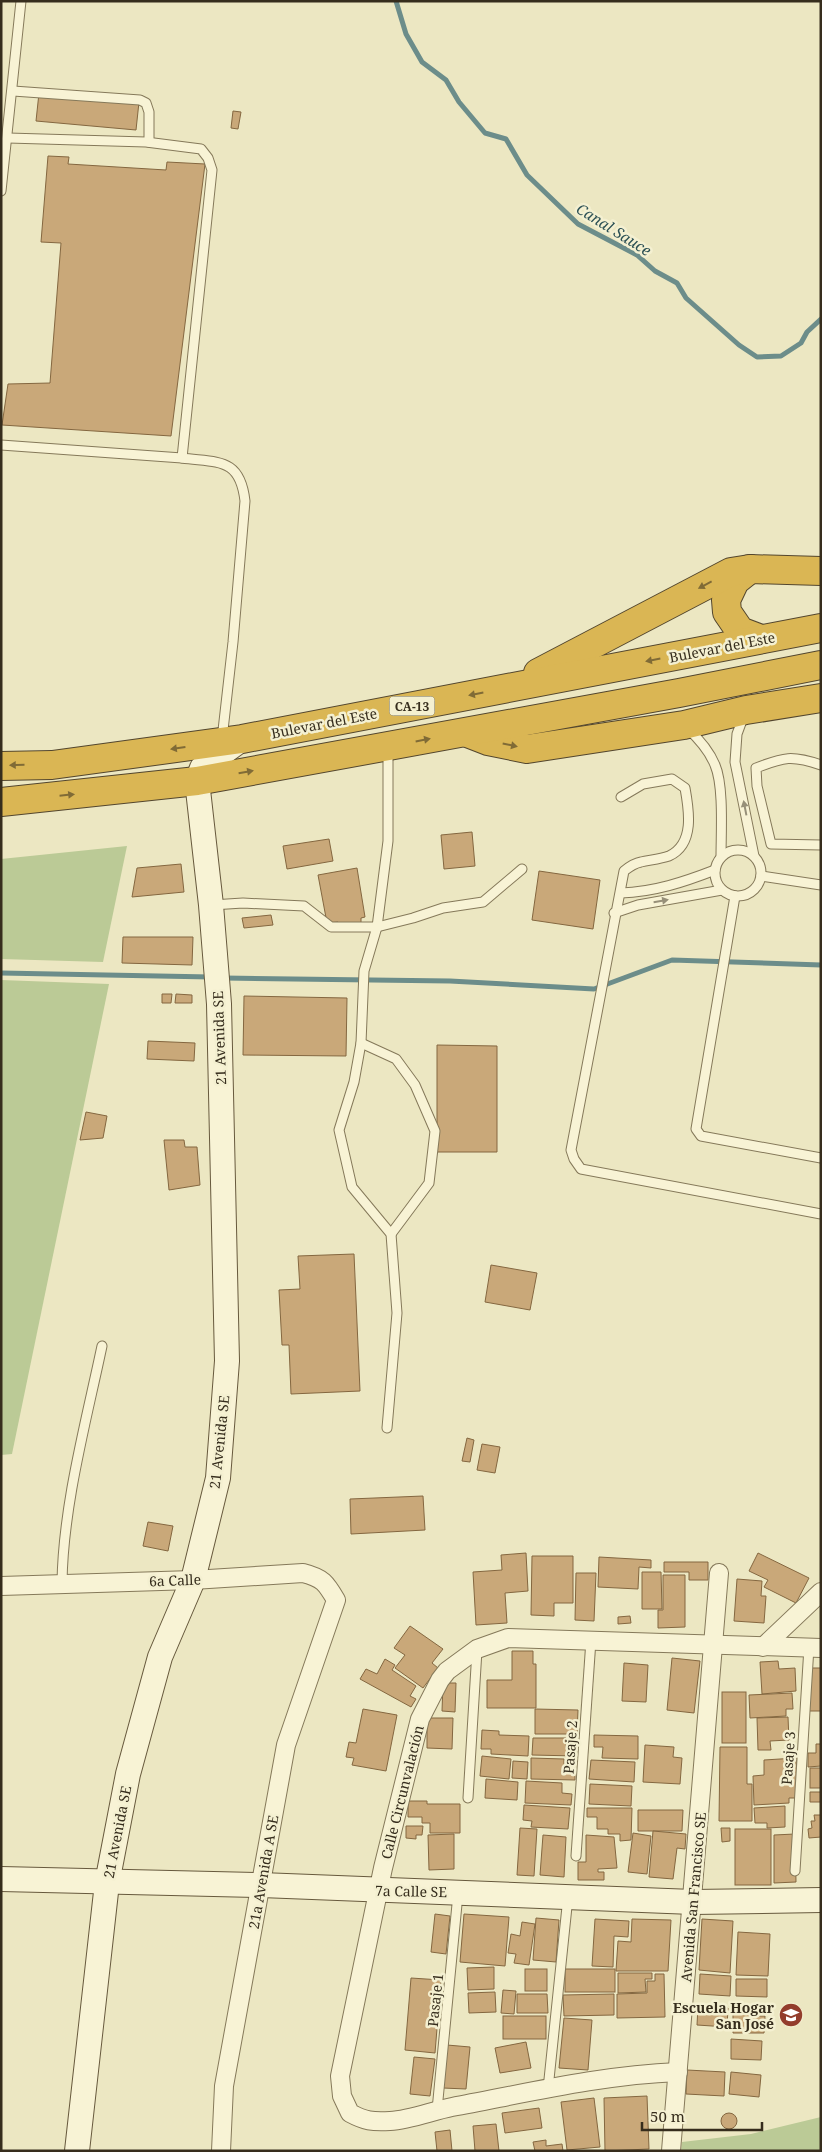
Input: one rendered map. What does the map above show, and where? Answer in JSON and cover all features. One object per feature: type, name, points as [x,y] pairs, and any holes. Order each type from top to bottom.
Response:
[{"type":"highway","points":[[511,687],[730,572],[750,569],[821,571]]},
{"type":"highway","points":[[750,569],[735,582],[726,600],[728,612],[740,631],[761,639]]},
{"type":"highway","name":"Bulevar del Este","points":[[1,766],[52,765],[232,740],[816,629]]},
{"type":"highway","points":[[605,706],[653,690],[800,656],[808,647],[816,629]]},
{"type":"highway","points":[[1,802],[197,781],[679,694],[821,665]]},
{"type":"highway","points":[[746,710],[770,691],[821,681]]},
{"type":"highway","points":[[464,732],[527,749],[684,724],[746,710],[821,698]]},
{"type":"street","points":[[197,781],[202,768],[232,740]]},
{"type":"street","name":"21 Avenida SE","points":[[77,2151],[107,1883],[128,1774],[158,1666],[193,1580],[218,1478],[227,1361],[219,1004],[212,905],[197,781]]},
{"type":"street","name":"6a Calle","points":[[1,1586],[193,1580],[303,1573],[318,1577],[328,1586],[336,1600]]},
{"type":"street","name":"Avenida San Francisco SE","points":[[671,2151],[719,1573]]},
{"type":"street","points":[[763,1646],[821,1592]]},
{"type":"street","name":"21a Avenida A SE","points":[[221,2151],[224,2086],[286,1745],[336,1600]]},
{"type":"street","name":"Calle Circunvalación","points":[[678,2072],[644,2073],[548,2089],[437,2110],[392,2121],[368,2122],[350,2113],[342,2096],[340,2076],[378,1891],[420,1719],[447,1670],[477,1649],[508,1638],[815,1648]]},
{"type":"street","name":"7a Calle SE","points":[[1,1879],[107,1883],[261,1885],[693,1902],[821,1900]]},
{"type":"lane","points":[[1,191],[22,1]]},
{"type":"lane","points":[[13,91],[140,100],[146,103],[149,112],[149,142]]},
{"type":"lane","points":[[8,138],[149,142],[201,149],[208,158],[212,170],[182,458]]},
{"type":"lane","points":[[1,445],[182,458],[227,464],[238,474],[243,484],[245,501],[233,642],[232,740]]},
{"type":"lane","points":[[684,724],[701,741],[716,766],[721,801],[721,857],[715,870],[718,884],[722,890],[735,896],[742,896],[755,889],[761,876],[761,869],[754,856],[736,762],[737,734],[746,710]]},
{"type":"lane","points":[[387,1428],[397,1313],[392,1234],[352,1187],[339,1130],[354,1082],[362,1043],[364,971],[377,927],[388,841],[388,746]]},
{"type":"lane","points":[[821,765],[801,758],[781,758],[756,768],[757,786],[771,844],[821,845]]},
{"type":"lane","points":[[622,797],[643,784],[672,779],[685,788],[689,813],[688,832],[682,846],[669,856],[638,862],[624,871],[621,893],[614,913],[571,1150],[574,1159],[581,1169],[821,1214]]},
{"type":"lane","points":[[721,857],[734,850],[741,850],[754,856]]},
{"type":"lane","points":[[212,905],[244,903],[304,906],[331,927],[377,927],[414,918],[443,908],[483,902],[522,869]]},
{"type":"lane","points":[[621,893],[677,885],[715,870]]},
{"type":"lane","points":[[761,876],[821,885]]},
{"type":"lane","points":[[614,913],[638,906],[722,890]]},
{"type":"lane","points":[[735,896],[696,1129],[701,1136],[821,1158]]},
{"type":"lane","points":[[362,1043],[396,1059],[415,1085],[435,1132],[429,1183],[392,1234]]},
{"type":"lane","points":[[62,1583],[62,1565],[74,1481],[102,1346]]},
{"type":"lane","name":"Pasaje 2","points":[[576,1856],[591,1640]]},
{"type":"lane","name":"Pasaje 3","points":[[795,1871],[815,1648]]},
{"type":"lane","points":[[468,1798],[477,1649]]},
{"type":"lane","name":"Pasaje 1","points":[[437,2110],[458,1892]]},
{"type":"lane","points":[[548,2089],[568,1896]]},
{"type":"green space","points":[[127,846],[103,962],[1,959],[1,859]]},
{"type":"green space","points":[[1,980],[109,984],[12,1454],[1,1455]]},
{"type":"green space","points":[[821,2117],[821,2151],[681,2151],[682,2142],[751,2134]]},
{"type":"building","points":[[39,93],[139,102],[136,130],[36,121]]},
{"type":"building","points":[[233,111],[241,112],[238,129],[231,128]]},
{"type":"building","points":[[48,156],[69,157],[68,164],[166,170],[167,162],[205,164],[171,436],[2,425],[8,384],[50,383],[61,243],[41,242]]},
{"type":"building","points":[[472,832],[475,866],[444,869],[441,835]]},
{"type":"building","points":[[329,839],[333,861],[287,869],[283,846]]},
{"type":"building","points":[[181,864],[184,892],[132,897],[137,868]]},
{"type":"building","points":[[357,868],[365,917],[361,918],[361,923],[339,927],[338,922],[327,923],[318,875]]},
{"type":"building","points":[[539,871],[600,880],[593,929],[532,920]]},
{"type":"building","points":[[271,915],[273,925],[244,928],[242,918]]},
{"type":"building","points":[[123,937],[193,937],[192,965],[122,963]]},
{"type":"building","points":[[162,994],[172,994],[171,1003],[162,1003]]},
{"type":"building","points":[[176,994],[192,995],[192,1003],[175,1003]]},
{"type":"building","points":[[244,996],[347,998],[346,1056],[243,1055]]},
{"type":"building","points":[[148,1041],[195,1043],[194,1061],[147,1059]]},
{"type":"building","points":[[437,1045],[497,1046],[497,1152],[437,1152]]},
{"type":"building","points":[[86,1112],[107,1116],[103,1138],[80,1140]]},
{"type":"building","points":[[164,1140],[184,1140],[185,1147],[197,1147],[200,1185],[169,1190]]},
{"type":"building","points":[[354,1254],[360,1391],[291,1394],[289,1345],[282,1345],[279,1290],[300,1289],[298,1256]]},
{"type":"building","points":[[491,1265],[537,1273],[530,1310],[485,1302]]},
{"type":"building","points":[[467,1438],[474,1440],[470,1462],[462,1461]]},
{"type":"building","points":[[482,1444],[500,1447],[495,1473],[477,1470]]},
{"type":"building","points":[[423,1496],[425,1530],[351,1534],[350,1499]]},
{"type":"building","points":[[148,1522],[173,1526],[168,1551],[143,1546]]},
{"type":"building","points":[[526,1553],[528,1591],[505,1593],[507,1623],[476,1625],[473,1572],[502,1570],[501,1555]]},
{"type":"building","points":[[758,1553],[809,1578],[796,1603],[764,1587],[768,1580],[749,1571]]},
{"type":"building","points":[[532,1556],[573,1556],[573,1603],[554,1603],[554,1616],[531,1615]]},
{"type":"building","points":[[599,1557],[651,1560],[651,1568],[639,1567],[638,1589],[598,1587]]},
{"type":"building","points":[[664,1562],[708,1562],[708,1580],[689,1580],[689,1572],[664,1572]]},
{"type":"building","points":[[642,1572],[661,1572],[662,1609],[642,1609]]},
{"type":"building","points":[[576,1573],[596,1573],[594,1621],[575,1620]]},
{"type":"building","points":[[663,1575],[685,1575],[685,1627],[658,1628],[658,1610],[663,1610]]},
{"type":"building","points":[[737,1579],[762,1581],[761,1596],[766,1596],[764,1623],[734,1621]]},
{"type":"building","points":[[630,1616],[631,1623],[618,1624],[618,1617]]},
{"type":"building","points":[[410,1626],[443,1649],[432,1663],[438,1668],[423,1688],[395,1668],[405,1655],[394,1648]]},
{"type":"building","points":[[512,1651],[533,1651],[533,1664],[536,1664],[536,1708],[487,1708],[487,1680],[512,1680]]},
{"type":"building","points":[[672,1658],[700,1661],[694,1713],[667,1710]]},
{"type":"building","points":[[385,1659],[395,1665],[392,1670],[416,1686],[410,1696],[416,1699],[411,1707],[360,1679],[366,1669],[377,1674]]},
{"type":"building","points":[[778,1661],[779,1669],[795,1668],[796,1691],[762,1694],[760,1662]]},
{"type":"building","points":[[624,1663],[648,1665],[646,1702],[622,1701]]},
{"type":"building","points":[[808,1668],[821,1668],[821,1711],[808,1711]]},
{"type":"building","points":[[443,1683],[456,1683],[455,1712],[442,1711]]},
{"type":"building","points":[[722,1692],[746,1692],[746,1743],[722,1743]]},
{"type":"building","points":[[792,1693],[793,1709],[786,1709],[786,1716],[750,1718],[749,1695]]},
{"type":"building","points":[[363,1709],[397,1715],[386,1771],[352,1765],[354,1758],[346,1757],[349,1742],[356,1743]]},
{"type":"building","points":[[535,1709],[578,1710],[577,1734],[535,1734]]},
{"type":"building","points":[[788,1717],[789,1740],[770,1741],[771,1750],[758,1750],[757,1718]]},
{"type":"building","points":[[427,1718],[453,1718],[452,1749],[427,1748]]},
{"type":"building","points":[[482,1730],[499,1731],[499,1735],[529,1736],[528,1756],[491,1754],[491,1749],[481,1749]]},
{"type":"building","points":[[594,1735],[638,1736],[638,1759],[602,1758],[603,1747],[594,1747]]},
{"type":"building","points":[[533,1738],[566,1738],[566,1748],[577,1748],[576,1756],[532,1755]]},
{"type":"building","points":[[816,1744],[821,1744],[821,1766],[808,1767],[808,1753],[816,1753]]},
{"type":"building","points":[[645,1745],[674,1747],[673,1757],[682,1758],[680,1784],[643,1782]]},
{"type":"building","points":[[720,1747],[747,1747],[747,1784],[752,1784],[752,1821],[719,1821]]},
{"type":"building","points":[[482,1756],[511,1759],[509,1779],[480,1776]]},
{"type":"building","points":[[531,1758],[564,1759],[564,1768],[575,1768],[575,1780],[531,1779]]},
{"type":"building","points":[[796,1758],[798,1798],[789,1798],[789,1803],[754,1805],[753,1776],[764,1775],[764,1760]]},
{"type":"building","points":[[591,1760],[635,1762],[634,1782],[589,1779]]},
{"type":"building","points":[[513,1761],[528,1762],[527,1779],[512,1778]]},
{"type":"building","points":[[810,1768],[821,1768],[821,1788],[810,1788]]},
{"type":"building","points":[[486,1779],[518,1782],[517,1800],[485,1798]]},
{"type":"building","points":[[526,1781],[562,1783],[562,1793],[572,1794],[571,1805],[525,1803]]},
{"type":"building","points":[[590,1784],[632,1786],[631,1806],[589,1804]]},
{"type":"building","points":[[810,1792],[821,1792],[821,1802],[810,1802]]},
{"type":"building","points":[[408,1801],[427,1801],[427,1804],[460,1804],[460,1833],[430,1833],[430,1823],[422,1823],[422,1817],[408,1817]]},
{"type":"building","points":[[524,1805],[570,1808],[568,1829],[531,1827],[532,1821],[523,1820]]},
{"type":"building","points":[[785,1806],[785,1827],[767,1828],[767,1823],[755,1823],[754,1808]]},
{"type":"building","points":[[587,1808],[632,1808],[631,1840],[620,1841],[620,1834],[608,1834],[608,1829],[597,1829],[597,1817],[587,1817]]},
{"type":"building","points":[[638,1810],[683,1810],[682,1831],[638,1831]]},
{"type":"building","points":[[814,1815],[821,1815],[821,1837],[809,1838],[808,1829],[812,1828],[811,1821],[815,1821]]},
{"type":"building","points":[[406,1826],[423,1826],[422,1835],[416,1835],[416,1839],[406,1838]]},
{"type":"building","points":[[520,1828],[537,1829],[534,1876],[517,1875]]},
{"type":"building","points":[[721,1828],[730,1828],[730,1841],[722,1842]]},
{"type":"building","points":[[735,1829],[771,1829],[771,1885],[735,1885]]},
{"type":"building","points":[[653,1831],[686,1834],[685,1849],[677,1848],[673,1879],[649,1877]]},
{"type":"building","points":[[633,1833],[651,1836],[647,1874],[628,1872]]},
{"type":"building","points":[[454,1834],[454,1869],[429,1870],[428,1835]]},
{"type":"building","points":[[795,1834],[796,1882],[774,1883],[774,1835]]},
{"type":"building","points":[[543,1835],[566,1837],[564,1877],[540,1875]]},
{"type":"building","points":[[586,1835],[614,1837],[617,1868],[598,1869],[598,1872],[604,1872],[604,1880],[578,1880],[578,1862],[586,1862]]},
{"type":"building","points":[[435,1914],[450,1916],[446,1954],[431,1952]]},
{"type":"building","points":[[464,1914],[509,1917],[505,1966],[460,1962]]},
{"type":"building","points":[[536,1918],[559,1920],[556,1962],[533,1960]]},
{"type":"building","points":[[595,1919],[629,1921],[628,1937],[614,1936],[613,1967],[592,1966]]},
{"type":"building","points":[[632,1919],[671,1920],[668,1971],[616,1971],[618,1941],[631,1942]]},
{"type":"building","points":[[702,1919],[733,1921],[730,1973],[699,1970]]},
{"type":"building","points":[[522,1922],[535,1924],[529,1965],[514,1963],[516,1954],[508,1953],[511,1934],[520,1936]]},
{"type":"building","points":[[738,1932],[770,1934],[768,1976],[736,1975]]},
{"type":"building","points":[[494,1967],[494,1989],[468,1990],[467,1968]]},
{"type":"building","points":[[525,1969],[547,1969],[547,1991],[525,1991]]},
{"type":"building","points":[[565,1969],[615,1969],[615,1992],[565,1992]]},
{"type":"building","points":[[618,1973],[652,1973],[652,1979],[645,1979],[646,1992],[618,1993]]},
{"type":"building","points":[[655,1974],[664,1974],[665,2017],[617,2018],[617,1994],[647,1993],[647,1981],[655,1981]]},
{"type":"building","points":[[700,1974],[731,1976],[730,1996],[699,1994]]},
{"type":"building","points":[[411,1978],[441,1980],[435,2053],[405,2050]]},
{"type":"building","points":[[736,1979],[767,1979],[767,1997],[736,1996]]},
{"type":"building","points":[[503,1990],[516,1991],[514,2014],[501,2013]]},
{"type":"building","points":[[495,1992],[496,2012],[469,2013],[468,1993]]},
{"type":"building","points":[[517,1994],[547,1994],[548,2013],[517,2013]]},
{"type":"building","points":[[614,1994],[614,2015],[564,2016],[563,1995]]},
{"type":"building","points":[[698,2006],[728,2008],[727,2027],[697,2025]]},
{"type":"building","points":[[733,2007],[749,2007],[749,2016],[765,2016],[764,2033],[733,2033]]},
{"type":"building","points":[[503,2016],[546,2016],[546,2039],[503,2039]]},
{"type":"building","points":[[564,2018],[592,2020],[588,2070],[559,2068]]},
{"type":"building","points":[[731,2039],[762,2041],[761,2060],[731,2059]]},
{"type":"building","points":[[526,2042],[531,2068],[500,2073],[495,2048]]},
{"type":"building","points":[[447,2045],[470,2047],[466,2089],[443,2088]]},
{"type":"building","points":[[414,2057],[435,2059],[430,2096],[410,2094]]},
{"type":"building","points":[[687,2070],[725,2072],[724,2096],[686,2094]]},
{"type":"building","points":[[731,2072],[761,2075],[759,2097],[729,2094]]},
{"type":"building","points":[[647,2096],[649,2149],[605,2151],[604,2098]]},
{"type":"building","points":[[594,2098],[600,2147],[567,2150],[561,2102]]},
{"type":"building","points":[[539,2108],[542,2128],[505,2133],[502,2113]]},
{"type":"building","points":[[729,2113],[735,2115],[737,2121],[735,2127],[729,2129],[723,2127],[721,2121],[723,2115]]},
{"type":"building","points":[[496,2124],[499,2151],[475,2151],[473,2126]]},
{"type":"building","points":[[450,2130],[452,2151],[437,2151],[435,2132]]},
{"type":"building","points":[[546,2140],[546,2146],[562,2144],[563,2151],[535,2151],[533,2142]]},
{"type":"waterway","name":"Canal Sauce","points":[[396,1],[406,34],[422,62],[446,80],[459,102],[485,133],[506,139],[527,175],[578,224],[637,255],[655,271],[677,283],[686,298],[739,345],[757,357],[781,356],[801,343],[807,332],[821,319]]},
{"type":"waterway","points":[[224,978],[450,981],[594,989],[672,960],[821,965]]},
{"type":"waterway","points":[[1,973],[211,977]]},
{"type":"place","name":"Escuela Hogar San José","points":[[791,2015]]}]
